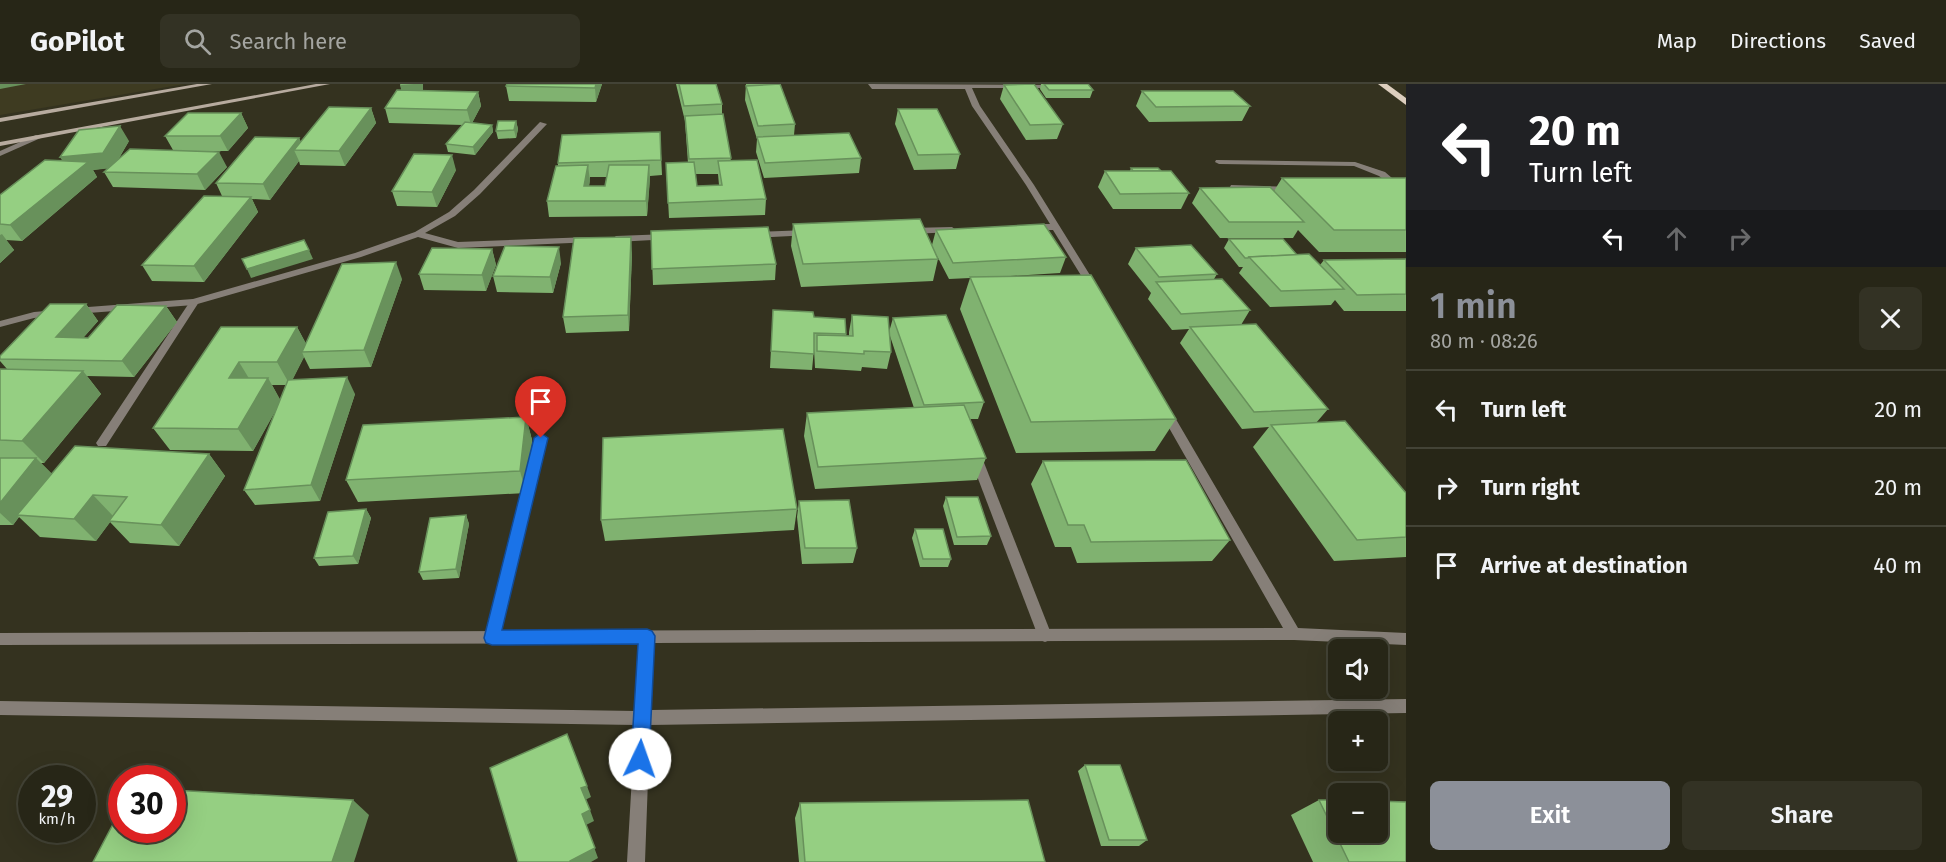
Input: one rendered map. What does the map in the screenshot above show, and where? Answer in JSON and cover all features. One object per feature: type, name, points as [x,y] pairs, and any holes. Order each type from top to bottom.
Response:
[{"type":"main road","points":[[0,120],[209,84]]},
{"type":"main road","points":[[0,144],[327,84]]},
{"type":"main road","points":[[1382,84],[1406,102]]},
{"type":"street","points":[[870,84],[872,87],[968,88],[1068,86]]},
{"type":"street","points":[[968,88],[976,106],[1098,295]]},
{"type":"street","points":[[0,324],[34,315],[194,302],[358,255],[418,234],[452,214],[477,192],[543,124]]},
{"type":"street","points":[[0,154],[39,137]]},
{"type":"street","points":[[1219,162],[1355,164],[1382,174],[1406,195]]},
{"type":"street","points":[[1233,187],[1305,189]]},
{"type":"street","points":[[1396,195],[1406,195]]},
{"type":"street","points":[[1021,228],[1056,227]]},
{"type":"street","points":[[905,231],[963,229]]},
{"type":"street","points":[[742,235],[823,233]]},
{"type":"street","points":[[418,234],[458,245],[684,237]]},
{"type":"street","points":[[102,443],[194,302]]},
{"type":"street","points":[[1157,397],[1294,634]]},
{"type":"street","points":[[492,638],[541,438]]},
{"type":"street","points":[[972,447],[1045,636]]},
{"type":"street","points":[[0,639],[1294,634],[1406,639]]},
{"type":"street","points":[[636,862],[647,636]]},
{"type":"street","points":[[0,708],[642,718],[1406,706]]},
{"type":"shaded area","points":[[0,84],[185,84],[0,115]]},
{"type":"building","points":[[507,84],[596,84],[595,88],[506,86]]},
{"type":"building","points":[[679,84],[716,84],[722,104],[684,106]]},
{"type":"building","points":[[780,84],[795,124],[758,126],[746,86]]},
{"type":"building","points":[[1034,84],[1063,124],[1030,125],[1004,85]]},
{"type":"building","points":[[1044,84],[1088,84],[1093,90],[1049,90]]},
{"type":"building","points":[[397,90],[478,92],[467,110],[385,108]]},
{"type":"building","points":[[1142,91],[1233,91],[1250,106],[1156,107]]},
{"type":"building","points":[[329,107],[371,108],[339,151],[294,150]]},
{"type":"building","points":[[898,109],[937,109],[960,154],[918,155]]},
{"type":"building","points":[[188,113],[241,113],[220,136],[165,136]]},
{"type":"building","points":[[723,114],[731,158],[689,159],[685,116]]},
{"type":"building","points":[[498,121],[516,121],[514,130],[496,131]]},
{"type":"building","points":[[465,122],[492,125],[473,147],[446,144]]},
{"type":"building","points":[[120,126],[103,153],[60,157],[79,130]]},
{"type":"building","points":[[660,132],[661,160],[558,163],[562,135]]},
{"type":"building","points":[[849,133],[861,158],[765,163],[757,137]]},
{"type":"building","points":[[255,137],[299,138],[263,184],[216,183]]},
{"type":"building","points":[[130,149],[219,152],[197,174],[104,172]]},
{"type":"building","points":[[414,154],[452,155],[432,192],[392,191]]},
{"type":"building","points":[[45,160],[88,162],[10,225],[0,224],[0,195]]},
{"type":"building","points":[[757,160],[766,199],[668,203],[666,163],[694,162],[697,186],[722,185],[718,161]]},
{"type":"building","points":[[588,165],[584,186],[605,186],[609,165],[649,165],[646,201],[547,201],[556,166]]},
{"type":"building","points":[[1131,168],[1158,168],[1161,171],[1133,171]]},
{"type":"building","points":[[1105,171],[1171,171],[1189,193],[1120,194]]},
{"type":"building","points":[[1282,178],[1406,178],[1406,230],[1334,230]]},
{"type":"building","points":[[1270,187],[1304,222],[1229,222],[1200,188]]},
{"type":"building","points":[[204,196],[251,197],[194,266],[142,265]]},
{"type":"building","points":[[920,219],[938,259],[803,264],[793,224]]},
{"type":"building","points":[[1044,224],[1066,257],[953,263],[936,230]]},
{"type":"building","points":[[768,227],[776,264],[652,269],[651,231]]},
{"type":"building","points":[[631,237],[628,315],[563,317],[574,238]]},
{"type":"building","points":[[1229,239],[1283,239],[1297,255],[1245,258]]},
{"type":"building","points":[[304,240],[309,250],[247,269],[242,259]]},
{"type":"building","points":[[1191,245],[1217,274],[1159,277],[1136,248]]},
{"type":"building","points":[[505,246],[559,247],[550,277],[493,276]]},
{"type":"building","points":[[432,248],[492,249],[482,275],[419,274]]},
{"type":"building","points":[[1309,254],[1344,289],[1281,291],[1249,257]]},
{"type":"building","points":[[1406,259],[1406,294],[1357,295],[1324,260]]},
{"type":"building","points":[[396,262],[364,350],[302,352],[342,264]]},
{"type":"building","points":[[1091,275],[1176,419],[1031,422],[970,277]]},
{"type":"building","points":[[1222,279],[1250,310],[1181,314],[1156,282]]},
{"type":"building","points":[[50,304],[86,304],[56,337],[88,338],[117,305],[166,306],[122,361],[0,359],[0,356]]},
{"type":"building","points":[[773,310],[813,312],[814,317],[845,319],[846,334],[814,333],[814,354],[771,351]]},
{"type":"building","points":[[852,315],[888,317],[891,352],[864,351],[864,354],[817,351],[817,335],[853,336]]},
{"type":"building","points":[[946,315],[984,402],[924,405],[893,318]]},
{"type":"building","points":[[1256,324],[1328,409],[1254,412],[1190,327]]},
{"type":"building","points":[[221,327],[297,327],[277,362],[239,362],[229,378],[268,378],[238,429],[153,428]]},
{"type":"building","points":[[0,369],[83,371],[22,441],[0,440]]},
{"type":"building","points":[[347,377],[311,485],[244,490],[288,380]]},
{"type":"building","points":[[964,405],[986,458],[818,467],[807,413]]},
{"type":"building","points":[[526,417],[520,471],[346,480],[363,425]]},
{"type":"building","points":[[1345,421],[1406,493],[1406,537],[1357,540],[1271,425]]},
{"type":"building","points":[[783,429],[797,509],[601,520],[603,438]]},
{"type":"building","points":[[75,446],[209,454],[161,525],[109,521],[127,497],[93,495],[74,519],[17,515]]},
{"type":"building","points":[[0,458],[36,458],[0,503]]},
{"type":"building","points":[[1186,460],[1230,540],[1091,542],[1084,525],[1068,525],[1043,461]]},
{"type":"building","points":[[946,497],[978,497],[991,536],[957,537]]},
{"type":"building","points":[[849,500],[857,548],[805,548],[799,501]]},
{"type":"building","points":[[366,509],[353,556],[314,558],[328,512]]},
{"type":"building","points":[[466,515],[456,569],[419,572],[430,518]]},
{"type":"building","points":[[915,529],[943,529],[951,559],[923,559]]},
{"type":"building","points":[[567,734],[587,786],[581,788],[590,810],[582,814],[595,848],[570,862],[518,862],[490,768]]},
{"type":"building","points":[[1085,765],[1120,765],[1147,840],[1109,840]]},
{"type":"building","points":[[186,791],[353,800],[332,862],[93,862],[108,834],[108,843],[186,843]]},
{"type":"building","points":[[1028,800],[1045,862],[805,862],[800,803]]},
{"type":"building","points":[[1319,800],[1328,800],[1328,819]]},
{"type":"building","points":[[1388,801],[1406,802],[1406,862],[1349,862],[1340,843],[1388,843]]},
{"type":"route","points":[[541,438],[492,638],[647,636],[640,759]]}]
